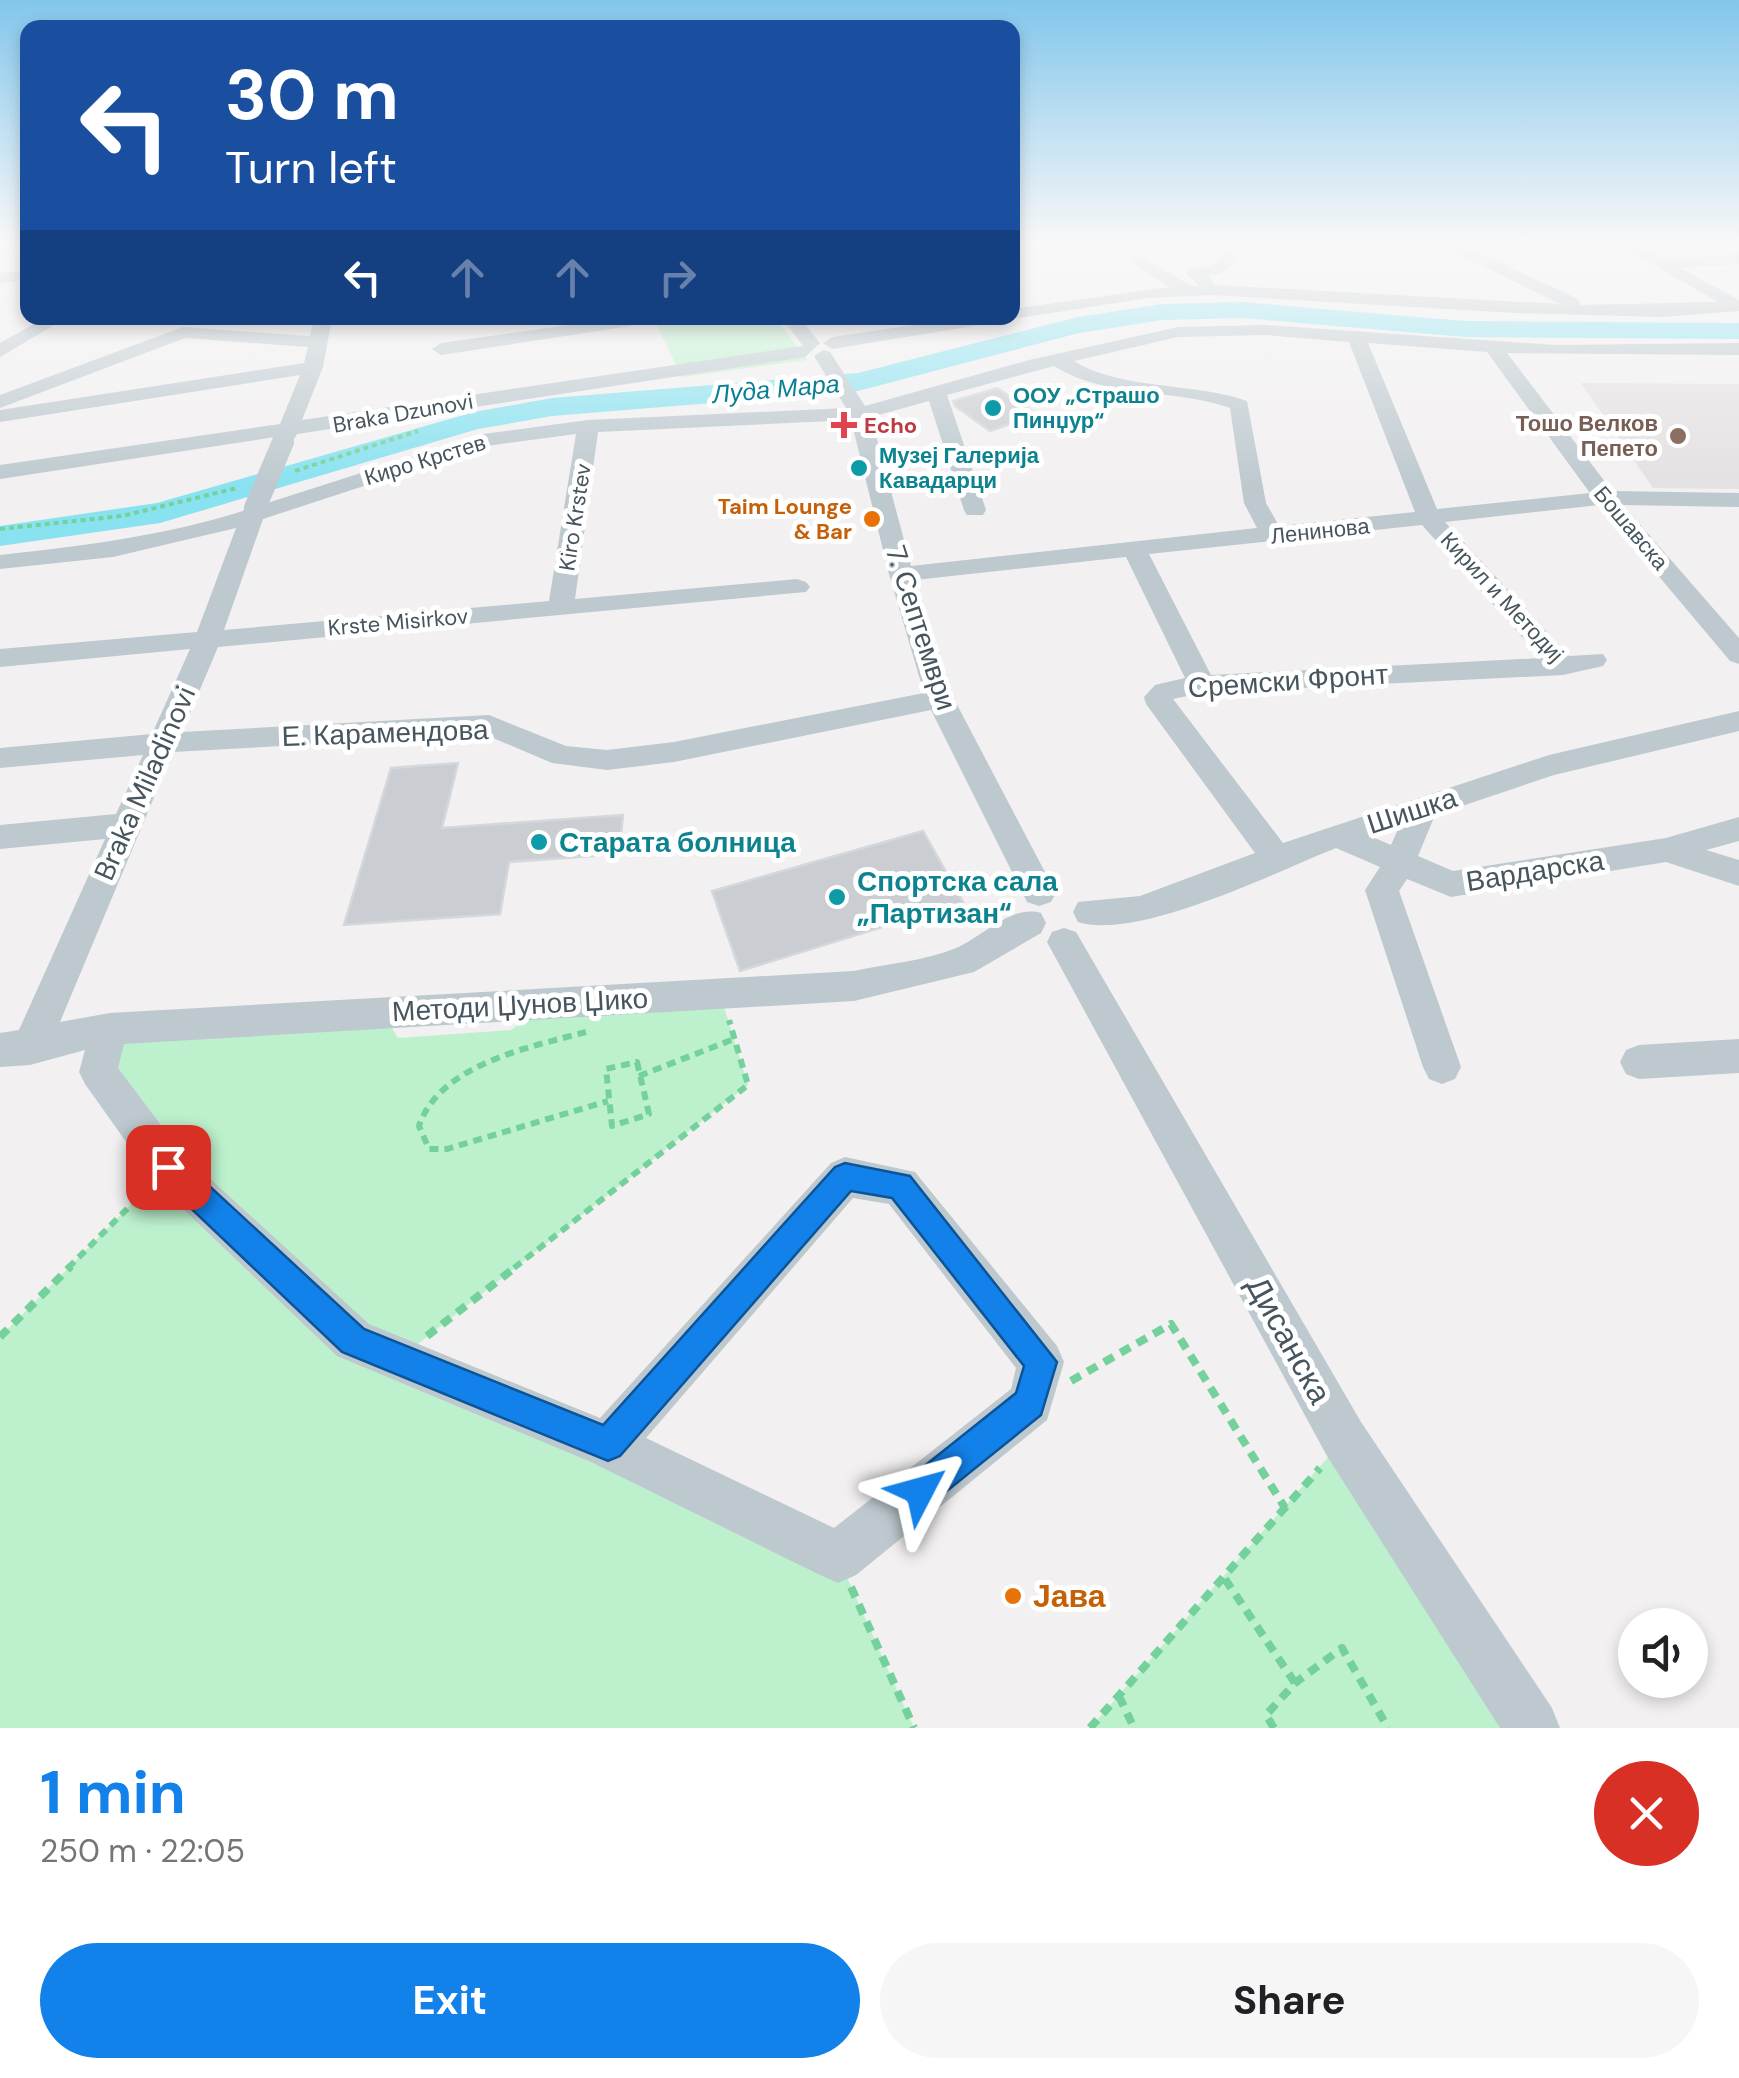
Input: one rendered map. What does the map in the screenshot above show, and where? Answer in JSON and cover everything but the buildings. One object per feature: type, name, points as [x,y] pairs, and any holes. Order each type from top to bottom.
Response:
[{"type":"street","points":[[0,351],[43,326]]},
{"type":"street","points":[[0,402],[185,326]]},
{"type":"street","points":[[192,326],[319,342]]},
{"type":"street","name":"Braka Miladinovi","points":[[15,1049],[124,826],[208,639],[313,367],[321,326]]},
{"type":"street","name":"7. Септември","points":[[798,326],[826,351],[855,407],[900,574],[940,699],[1056,918]]},
{"type":"street","points":[[826,351],[864,326]]},
{"type":"street","points":[[885,326],[896,334]]},
{"type":"street","name":"Braka Dzunovi","points":[[0,472],[284,437],[643,341],[826,351],[946,326]]},
{"type":"street","name":"Киро Крстев","points":[[0,562],[113,550],[191,535],[483,440],[588,426],[855,407],[937,394],[1057,359],[1178,332],[1265,330],[1555,351],[1739,348]]},
{"type":"street","name":"Кирил и Методиј","points":[[1357,338],[1429,519],[1563,666],[1594,660]]},
{"type":"street","points":[[441,349],[643,341]]},
{"type":"street","name":"Бошавска","points":[[1494,347],[1605,498],[1739,655]]},
{"type":"street","points":[[1057,359],[1084,377],[1187,388],[1240,405],[1255,503],[1273,536]]},
{"type":"street","points":[[0,416],[313,367]]},
{"type":"street","points":[[937,394],[975,510]]},
{"type":"street","name":"Kiro Krstev","points":[[561,608],[588,426]]},
{"type":"street","name":"Ленинова","points":[[900,574],[1605,498],[1739,500]]},
{"type":"street","points":[[1135,550],[1202,684]]},
{"type":"street","name":"Krste Misirkov","points":[[0,658],[797,587]]},
{"type":"street","name":"Сремски Фронт","points":[[1278,860],[1160,704],[1158,696],[1165,690],[1202,684],[1563,666]]},
{"type":"street","name":"Е. Карамендова","points":[[0,758],[162,743],[489,725],[562,756],[607,760],[674,752],[940,699]]},
{"type":"street","name":"Шишка","points":[[1056,918],[1142,909],[1336,835],[1548,766],[1739,721]]},
{"type":"street","points":[[1423,807],[1399,864],[1382,890],[1442,1066]]},
{"type":"street","points":[[0,838],[124,826]]},
{"type":"street","name":"Вардарска","points":[[1336,835],[1452,884],[1666,850],[1739,829]]},
{"type":"street","points":[[1666,850],[1739,872]]},
{"type":"street","name":"Методи Џунов Џико","points":[[15,1049],[110,1029],[854,986],[962,962],[1056,918]]},
{"type":"street","name":"Дисанска","points":[[1056,918],[1344,1439],[1532,1728]]},
{"type":"street","points":[[110,1029],[98,1072],[168,1167],[353,1340],[608,1444],[838,1557],[1030,1403],[1041,1362],[900,1186],[845,1176],[608,1444]]},
{"type":"street","points":[[1639,1062],[1739,1056]]},
{"type":"path","points":[[398,1358],[748,1084],[720,994]]},
{"type":"path","points":[[596,1028],[480,1065],[446,1085],[426,1108],[420,1124],[421,1140],[429,1149],[447,1148],[608,1101]]},
{"type":"path","points":[[639,1076],[734,1038]]},
{"type":"path","points":[[636,1062],[639,1076],[648,1114],[612,1126],[606,1069],[636,1062]]},
{"type":"path","points":[[0,1337],[168,1167]]},
{"type":"path","points":[[1035,1382],[1065,1384],[1171,1324],[1285,1508]]},
{"type":"path","points":[[1090,1728],[1225,1579],[1344,1439]]},
{"type":"path","points":[[838,1557],[914,1728]]},
{"type":"path","points":[[1225,1579],[1295,1683]]},
{"type":"path","points":[[1274,1728],[1266,1715],[1295,1683],[1342,1648],[1388,1728]]},
{"type":"path","points":[[1119,1696],[1134,1728]]},
{"type":"shaded area","name":"Тошо Велков Пепето","points":[[1581,383],[1739,384],[1739,489],[1653,488]]},
{"type":"green space","points":[[657,326],[782,326],[807,360],[682,377]]},
{"type":"green space","points":[[720,994],[748,1085],[399,1359],[838,1557],[914,1728],[0,1728],[0,1337],[168,1167],[98,1072],[110,1029],[383,1013],[398,1038],[511,1030],[547,1004]]},
{"type":"green space","points":[[1344,1439],[1532,1728],[1090,1728]]},
{"type":"waterway","name":"Луда Мара","points":[[0,536],[160,513],[474,421],[552,407],[858,382],[1076,326]]},
{"type":"waterway","name":"Луда Мара","points":[[1426,326],[1739,331]]},
{"type":"place","name":"ООУ „Страшо Пинџур“","points":[[993,408]]},
{"type":"place","name":"Echo","points":[[844,425]]},
{"type":"place","name":"Тошо Велков Пепето","points":[[1678,436]]},
{"type":"place","name":"Музеј Галерија Кавадарци","points":[[859,468]]},
{"type":"place","name":"Taim Lounge & Bar","points":[[872,519]]},
{"type":"place","name":"Старата болница","points":[[539,842]]},
{"type":"place","name":"Спортска сала „Партизан“","points":[[837,897]]},
{"type":"place","name":"Јава","points":[[1013,1596]]},
{"type":"route","points":[[168,1167],[353,1340],[608,1444],[845,1176],[900,1186],[1041,1362],[1030,1403],[920,1491]]}]
